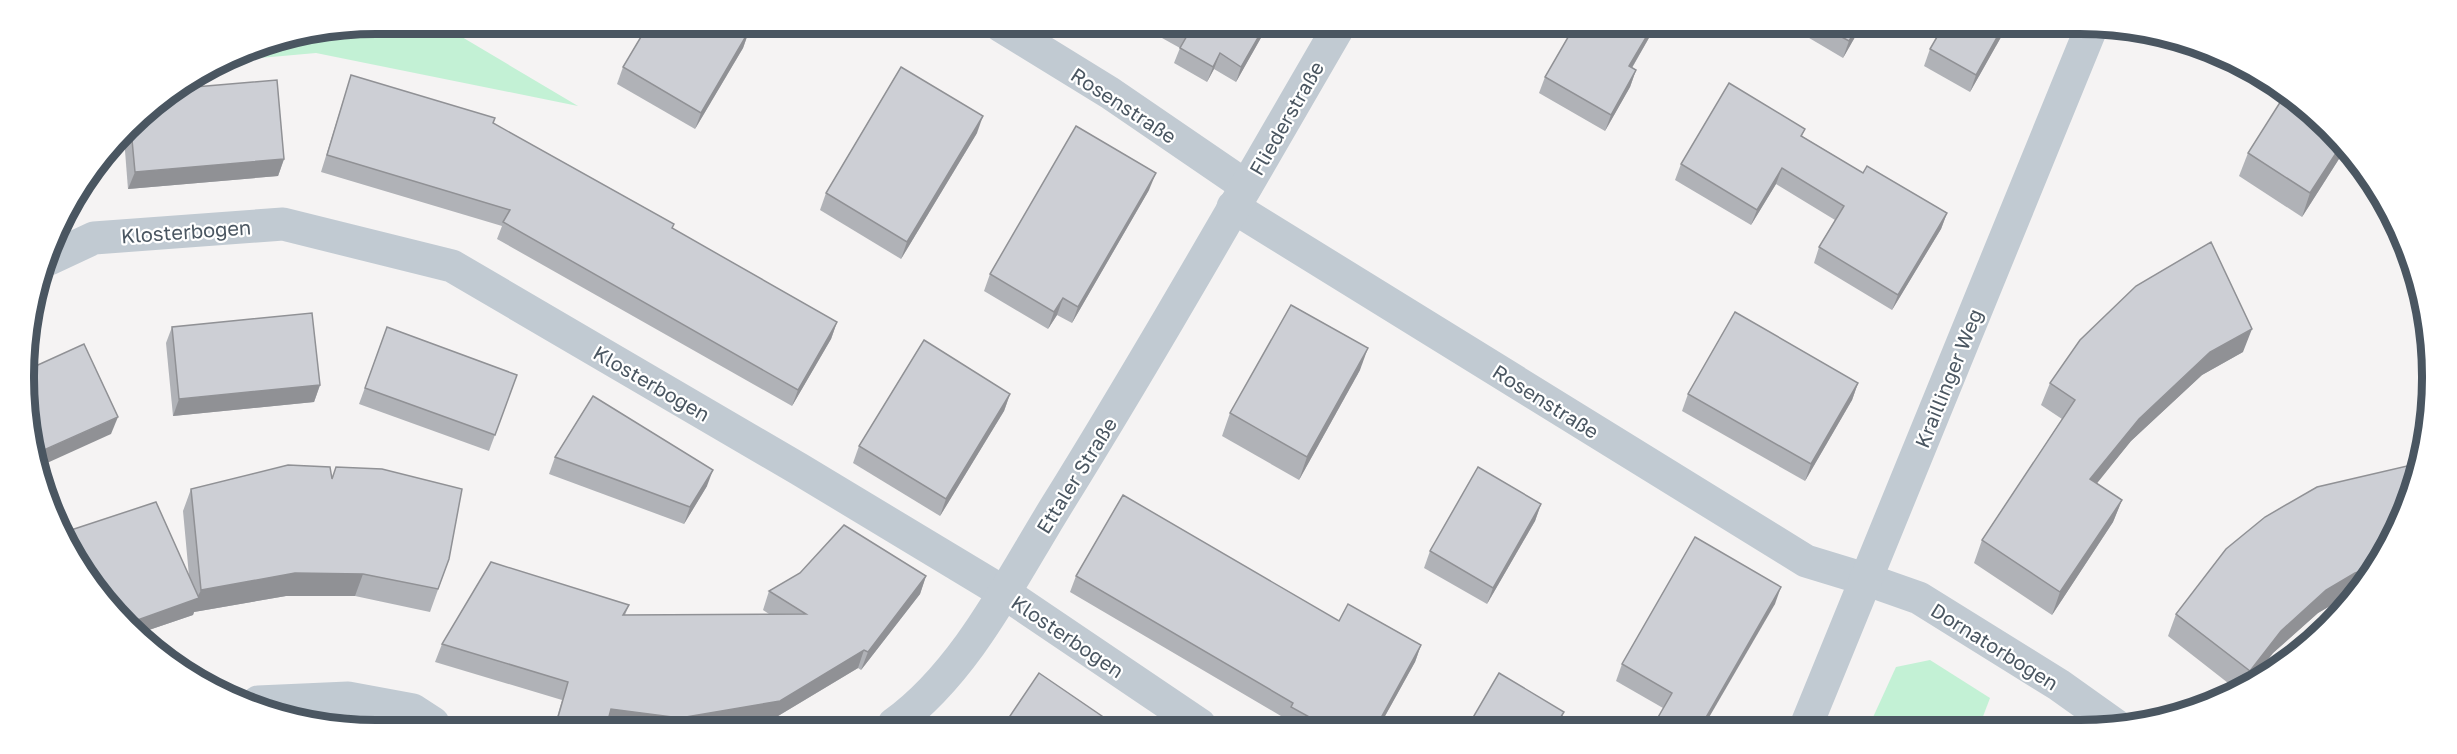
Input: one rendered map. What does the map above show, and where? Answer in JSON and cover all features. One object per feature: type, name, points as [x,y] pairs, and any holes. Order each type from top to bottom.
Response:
[{"type":"street","name":"Rosenstraße","points":[[1014,34],[1110,93],[1239,197],[1806,561],[1865,579]]},
{"type":"street","name":"Fliederstraße","points":[[1239,197],[1334,34]]},
{"type":"street","name":"Kraillinger Weg","points":[[1808,720],[2089,34]]},
{"type":"street","name":"Ettaler Straße","points":[[900,720],[912,711],[960,659],[1108,423],[1239,197]]},
{"type":"street","name":"Klosterbogen","points":[[58,255],[94,238],[284,224],[452,266],[799,469],[1003,592],[1193,720]]},
{"type":"street","name":"Dornatorbogen","points":[[1865,579],[1919,598],[2059,685],[2106,719]]},
{"type":"street","points":[[269,702],[348,698],[413,710],[428,720]]},
{"type":"green space","points":[[377,34],[457,34],[578,106],[316,53],[252,59],[288,46],[332,37]]},
{"type":"green space","points":[[1930,660],[1990,698],[1982,720],[1872,720],[1896,667]]},
{"type":"building","points":[[643,34],[747,34],[701,113],[623,67]]},
{"type":"building","points":[[1188,34],[1260,34],[1241,67],[1220,53],[1213,67],[1180,48]]},
{"type":"building","points":[[1570,34],[1579,37],[1580,34],[1648,34],[1629,66],[1636,70],[1611,115],[1545,77]]},
{"type":"building","points":[[1836,34],[1853,34],[1849,41]]},
{"type":"building","points":[[1939,34],[1999,34],[1976,75],[1930,49]]},
{"type":"building","points":[[901,67],[983,116],[907,242],[826,193]]},
{"type":"building","points":[[351,75],[495,118],[493,123],[674,224],[672,228],[837,322],[798,390],[503,222],[510,210],[327,155]]},
{"type":"building","points":[[277,80],[284,159],[135,172],[132,138],[168,105],[195,87]]},
{"type":"building","points":[[1729,83],[1805,129],[1801,136],[1863,173],[1867,166],[1947,213],[1898,295],[1819,247],[1844,206],[1782,168],[1757,210],[1681,164]]},
{"type":"building","points":[[2282,100],[2306,119],[2338,151],[2310,193],[2248,153]]},
{"type":"building","points":[[1076,126],[1156,173],[1078,307],[1063,298],[1054,312],[990,274]]},
{"type":"building","points":[[2211,242],[2252,329],[2210,352],[2139,419],[2090,479],[2122,500],[2060,592],[1982,540],[2075,400],[2050,383],[2080,340],[2136,286]]},
{"type":"building","points":[[1291,305],[1368,348],[1307,457],[1230,413]]},
{"type":"building","points":[[1735,312],[1858,383],[1811,464],[1688,394]]},
{"type":"building","points":[[312,313],[320,385],[179,399],[172,327]]},
{"type":"building","points":[[387,327],[517,375],[495,435],[365,388]]},
{"type":"building","points":[[924,340],[1010,394],[946,499],[859,446]]},
{"type":"building","points":[[84,344],[118,417],[43,451],[37,422],[34,367]]},
{"type":"building","points":[[593,396],[713,470],[690,507],[555,457]]},
{"type":"building","points":[[288,465],[330,467],[332,479],[336,467],[382,469],[462,489],[449,559],[438,589],[363,574],[295,573],[201,590],[191,489]]},
{"type":"building","points":[[2411,465],[2387,528],[2363,570],[2326,590],[2281,631],[2250,671],[2176,614],[2226,549],[2265,517],[2317,487]]},
{"type":"building","points":[[1478,467],[1541,504],[1493,588],[1430,551]]},
{"type":"building","points":[[1123,495],[1339,621],[1348,604],[1421,645],[1380,720],[1312,720],[1291,707],[1293,703],[1076,576]]},
{"type":"building","points":[[156,502],[199,598],[136,620],[105,586],[71,530]]},
{"type":"building","points":[[844,525],[926,576],[868,652],[864,650],[780,701],[680,718],[611,709],[608,720],[557,720],[568,682],[442,644],[491,562],[629,605],[623,615],[806,614],[769,591],[800,573]]},
{"type":"building","points":[[1695,537],[1781,587],[1704,720],[1656,720],[1672,693],[1622,664]]},
{"type":"building","points":[[1039,673],[1108,720],[1007,720]]},
{"type":"building","points":[[1499,673],[1564,712],[1559,720],[1472,720]]}]
